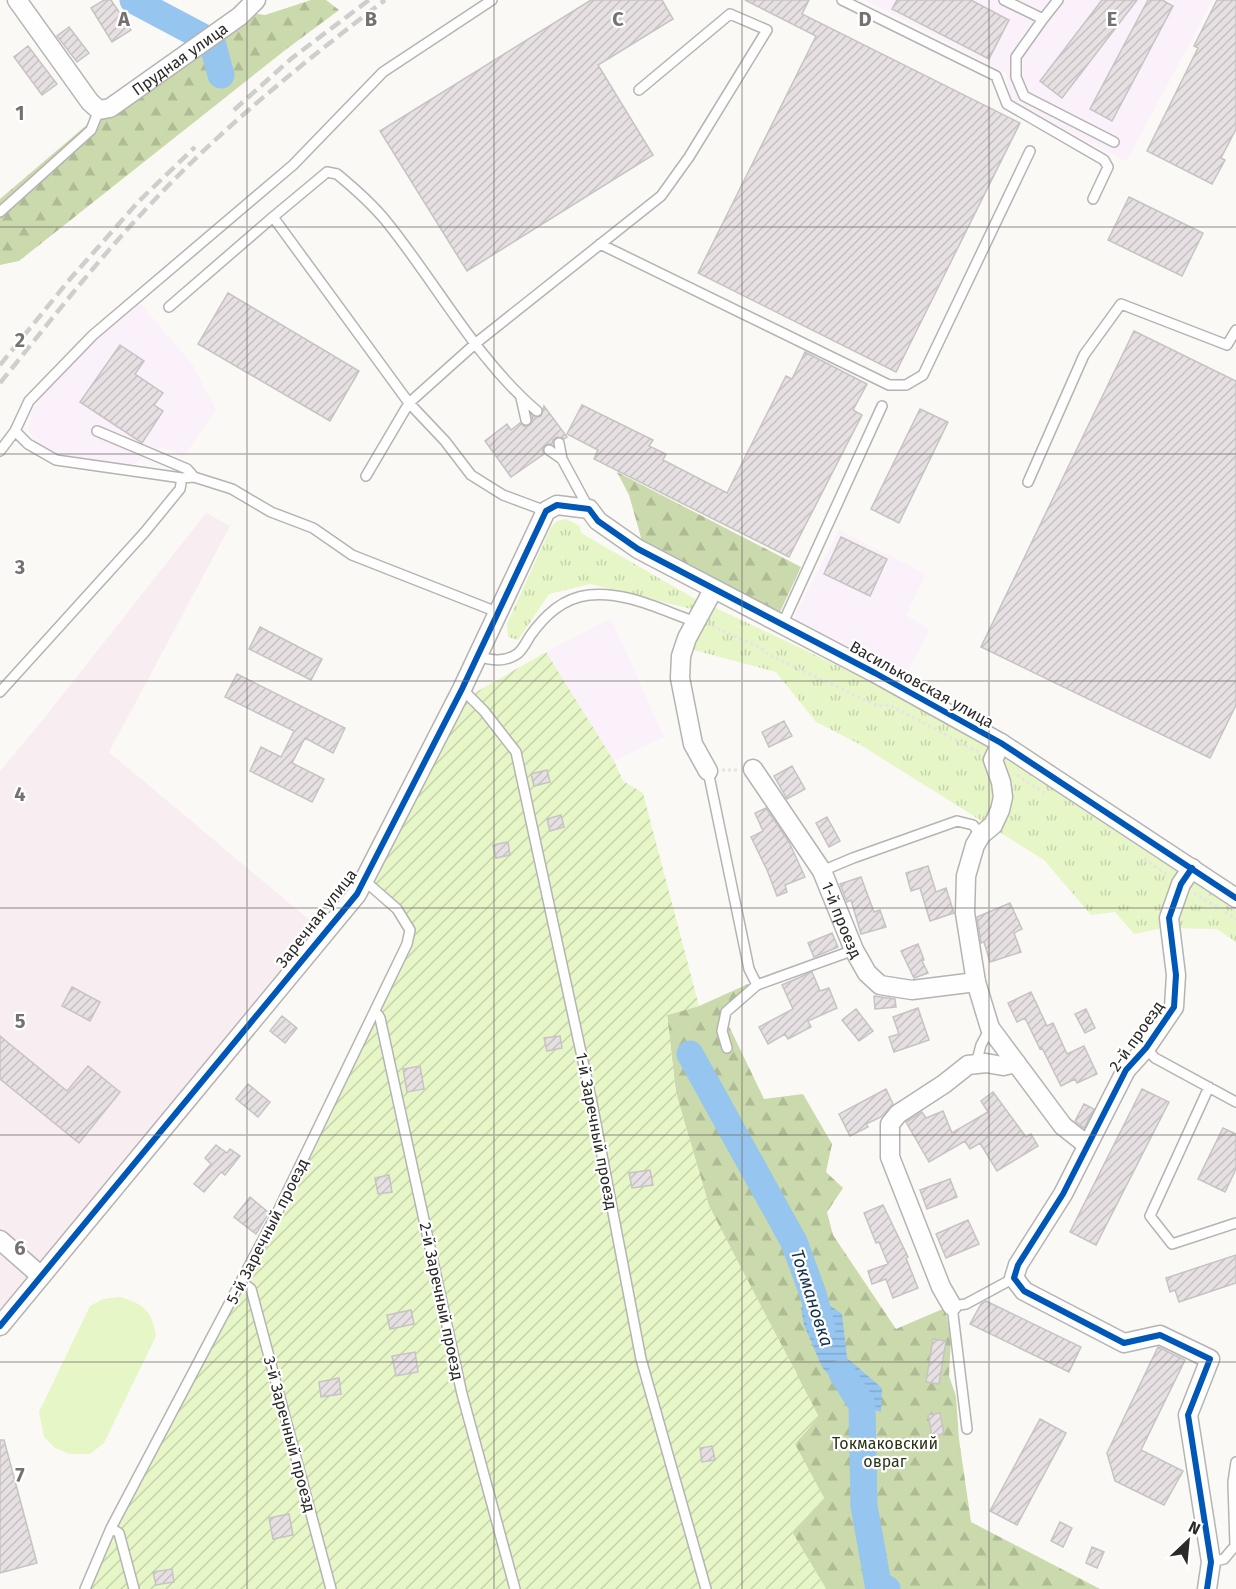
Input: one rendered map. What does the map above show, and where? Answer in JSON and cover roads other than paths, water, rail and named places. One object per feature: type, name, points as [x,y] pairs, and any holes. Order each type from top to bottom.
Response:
[{"type":"street","points":[[17,0],[90,102],[99,110]]},
{"type":"street","name":"Прудная улица","points":[[99,110],[110,108],[119,102],[240,16],[256,0]]},
{"type":"street","points":[[546,511],[557,505],[589,509]]},
{"type":"street","name":"Васильковская улица","points":[[589,509],[598,521],[638,549],[875,673],[1001,743],[1236,898]]},
{"type":"street","name":"Заречная улица","points":[[0,1326],[349,903],[365,880],[462,689],[546,511]]},
{"type":"street","points":[[708,771],[693,744],[680,678],[681,656],[713,590]]},
{"type":"street","points":[[1001,743],[993,760],[1003,797],[1000,810],[993,825],[981,835],[975,845],[966,876],[965,913],[976,982],[990,1028],[1063,1126],[1087,1145]]},
{"type":"street","name":"1-й проезд","points":[[753,769],[822,871],[854,950],[867,973],[880,985],[912,990],[976,982]]},
{"type":"street","name":"2-й проезд","points":[[1014,1278],[1018,1265],[1063,1194],[1126,1071],[1146,1048],[1174,1007],[1176,975],[1169,918],[1181,884],[1192,868]]},
{"type":"street","points":[[952,1306],[941,1287],[890,1158],[891,1124],[898,1114],[944,1084],[968,1065],[986,1063],[1003,1066],[1016,1063]]},
{"type":"street","points":[[0,1240],[41,1276]]},
{"type":"street","points":[[1014,1278],[1024,1291],[1124,1343],[1160,1335],[1210,1359],[1188,1415],[1211,1562],[1206,1589]]},
{"type":"lane","points":[[0,451],[15,432],[30,401],[93,334],[293,165],[383,72],[492,0]]},
{"type":"lane","points":[[842,0],[996,76],[1007,104],[1104,160],[1108,167],[1093,199]]},
{"type":"lane","points":[[1004,0],[1042,19]]},
{"type":"lane","points":[[1058,0],[1016,57],[1016,77],[1024,96],[1114,142]]},
{"type":"lane","points":[[366,476],[409,403],[476,343],[661,196],[689,157],[767,30],[730,14],[639,90]]},
{"type":"lane","points":[[0,212],[91,130],[99,110]]},
{"type":"lane","points":[[600,244],[889,385],[906,385],[923,375],[1030,151]]},
{"type":"lane","points":[[169,307],[327,172],[337,174],[385,220],[476,343],[521,398],[537,411]]},
{"type":"lane","points":[[273,217],[409,403],[445,441],[471,475],[503,495],[546,511]]},
{"type":"lane","points":[[1028,482],[1084,355],[1121,304],[1227,345],[1236,330]]},
{"type":"lane","points":[[521,398],[526,420]]},
{"type":"lane","points":[[782,625],[882,406]]},
{"type":"lane","points":[[97,431],[187,470],[194,477]]},
{"type":"lane","points":[[15,432],[28,444],[56,460],[182,478],[194,477],[232,489],[271,512],[313,528],[352,555],[497,612]]},
{"type":"lane","points":[[559,443],[562,459],[589,509]]},
{"type":"lane","points":[[549,450],[562,459]]},
{"type":"lane","points":[[0,692],[144,533],[180,489],[182,478]]},
{"type":"lane","points":[[477,656],[495,661],[517,654],[541,620],[560,604],[587,595],[613,594],[696,622]]},
{"type":"lane","name":"1-й Заречный проезд","points":[[462,689],[516,752],[592,1103],[641,1359],[706,1589]]},
{"type":"lane","points":[[708,771],[749,969],[757,985]]},
{"type":"lane","points":[[822,871],[957,821],[973,825],[981,835]]},
{"type":"lane","name":"5-й Заречный проезд","points":[[85,1589],[111,1528],[242,1282],[376,1012],[407,944],[410,930],[398,909],[365,880]]},
{"type":"lane","points":[[727,1048],[722,1031],[726,1012],[757,985],[854,950]]},
{"type":"lane","name":"2-й Заречный проезд","points":[[376,1012],[380,1018],[462,1394],[515,1589]]},
{"type":"lane","points":[[976,1064],[981,1045],[990,1028]]},
{"type":"lane","points":[[1146,1048],[1155,1058],[1236,1102]]},
{"type":"lane","points":[[1209,1087],[1150,1216],[1172,1244],[1236,1223]]},
{"type":"lane","points":[[967,1429],[952,1306],[966,1304],[1014,1278]]},
{"type":"lane","name":"3-й Заречный проезд","points":[[242,1282],[251,1289],[331,1589]]},
{"type":"lane","points":[[1211,1562],[1224,1559],[1235,1546],[1233,1482],[1236,1462]]},
{"type":"lane","points":[[111,1528],[119,1533],[134,1589]]},
{"type":"water","points":[[813,1294],[842,1314],[847,1358],[882,1388],[881,1412],[851,1401],[822,1367],[804,1325],[801,1308]]},
{"type":"waterway","name":"Токмановка","points":[[133,0],[212,42],[221,75]]},
{"type":"waterway","name":"Токмановка","points":[[690,1054],[794,1242],[813,1294],[822,1328]]},
{"type":"waterway","name":"Токмановка","points":[[842,1373],[862,1405],[864,1506],[878,1584],[887,1589]]},
{"type":"railway","points":[[234,110],[292,58],[369,0]]},
{"type":"railway","points":[[0,383],[108,251],[202,152],[261,99],[385,0]]},
{"type":"railway","points":[[0,365],[70,279],[139,201],[195,147]]},
{"type":"park label","name":"Токмаковский овраг","points":[[885,1452]]}]
